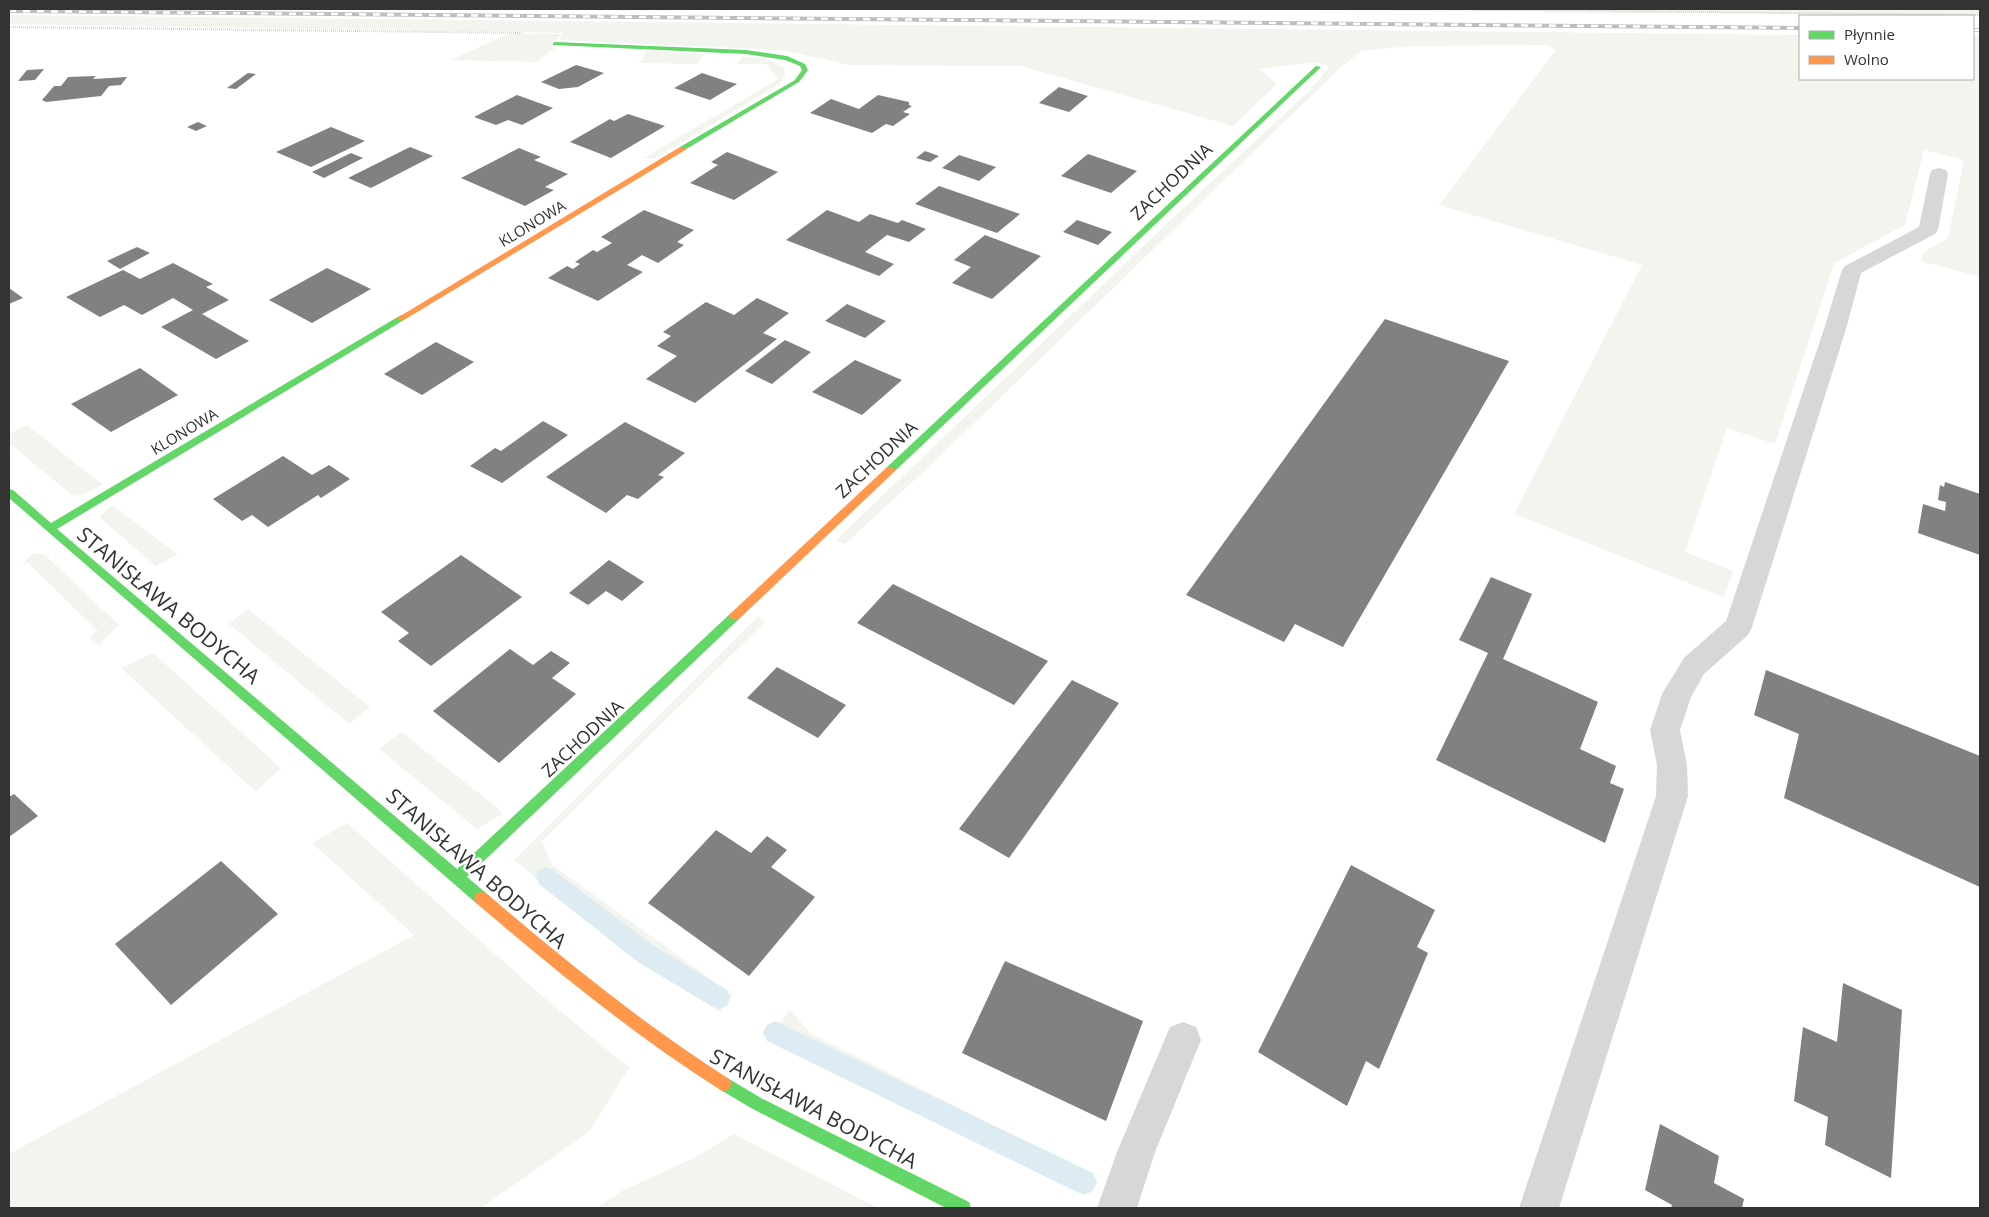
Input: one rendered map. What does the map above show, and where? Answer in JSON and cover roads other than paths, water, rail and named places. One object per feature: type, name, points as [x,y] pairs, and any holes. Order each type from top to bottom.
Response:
[{"type":"street","name":"KLONOWA","points":[[50,528],[797,81],[804,75],[805,70],[803,65],[787,58],[746,52],[555,44]]},
{"type":"street","name":"ZACHODNIA","points":[[458,877],[1318,67]]},
{"type":"street","name":"STANISŁAWA BODYCHA","points":[[9,493],[458,877],[600,996],[654,1038],[756,1103],[963,1208]]},
{"type":"lane","points":[[1539,1208],[1672,796],[1672,765],[1665,730],[1677,694],[1694,666],[1738,627],[1835,329],[1852,270],[1928,230],[1939,174]]},
{"type":"lane","points":[[1117,1208],[1136,1152],[1183,1040]]},
{"type":"waterway","points":[[546,877],[646,954],[719,998]]},
{"type":"waterway","points":[[775,1033],[1084,1182]]},
{"type":"railway","points":[[9,11],[1799,28]]},
{"type":"railway","points":[[1974,30],[1980,30]]}]
